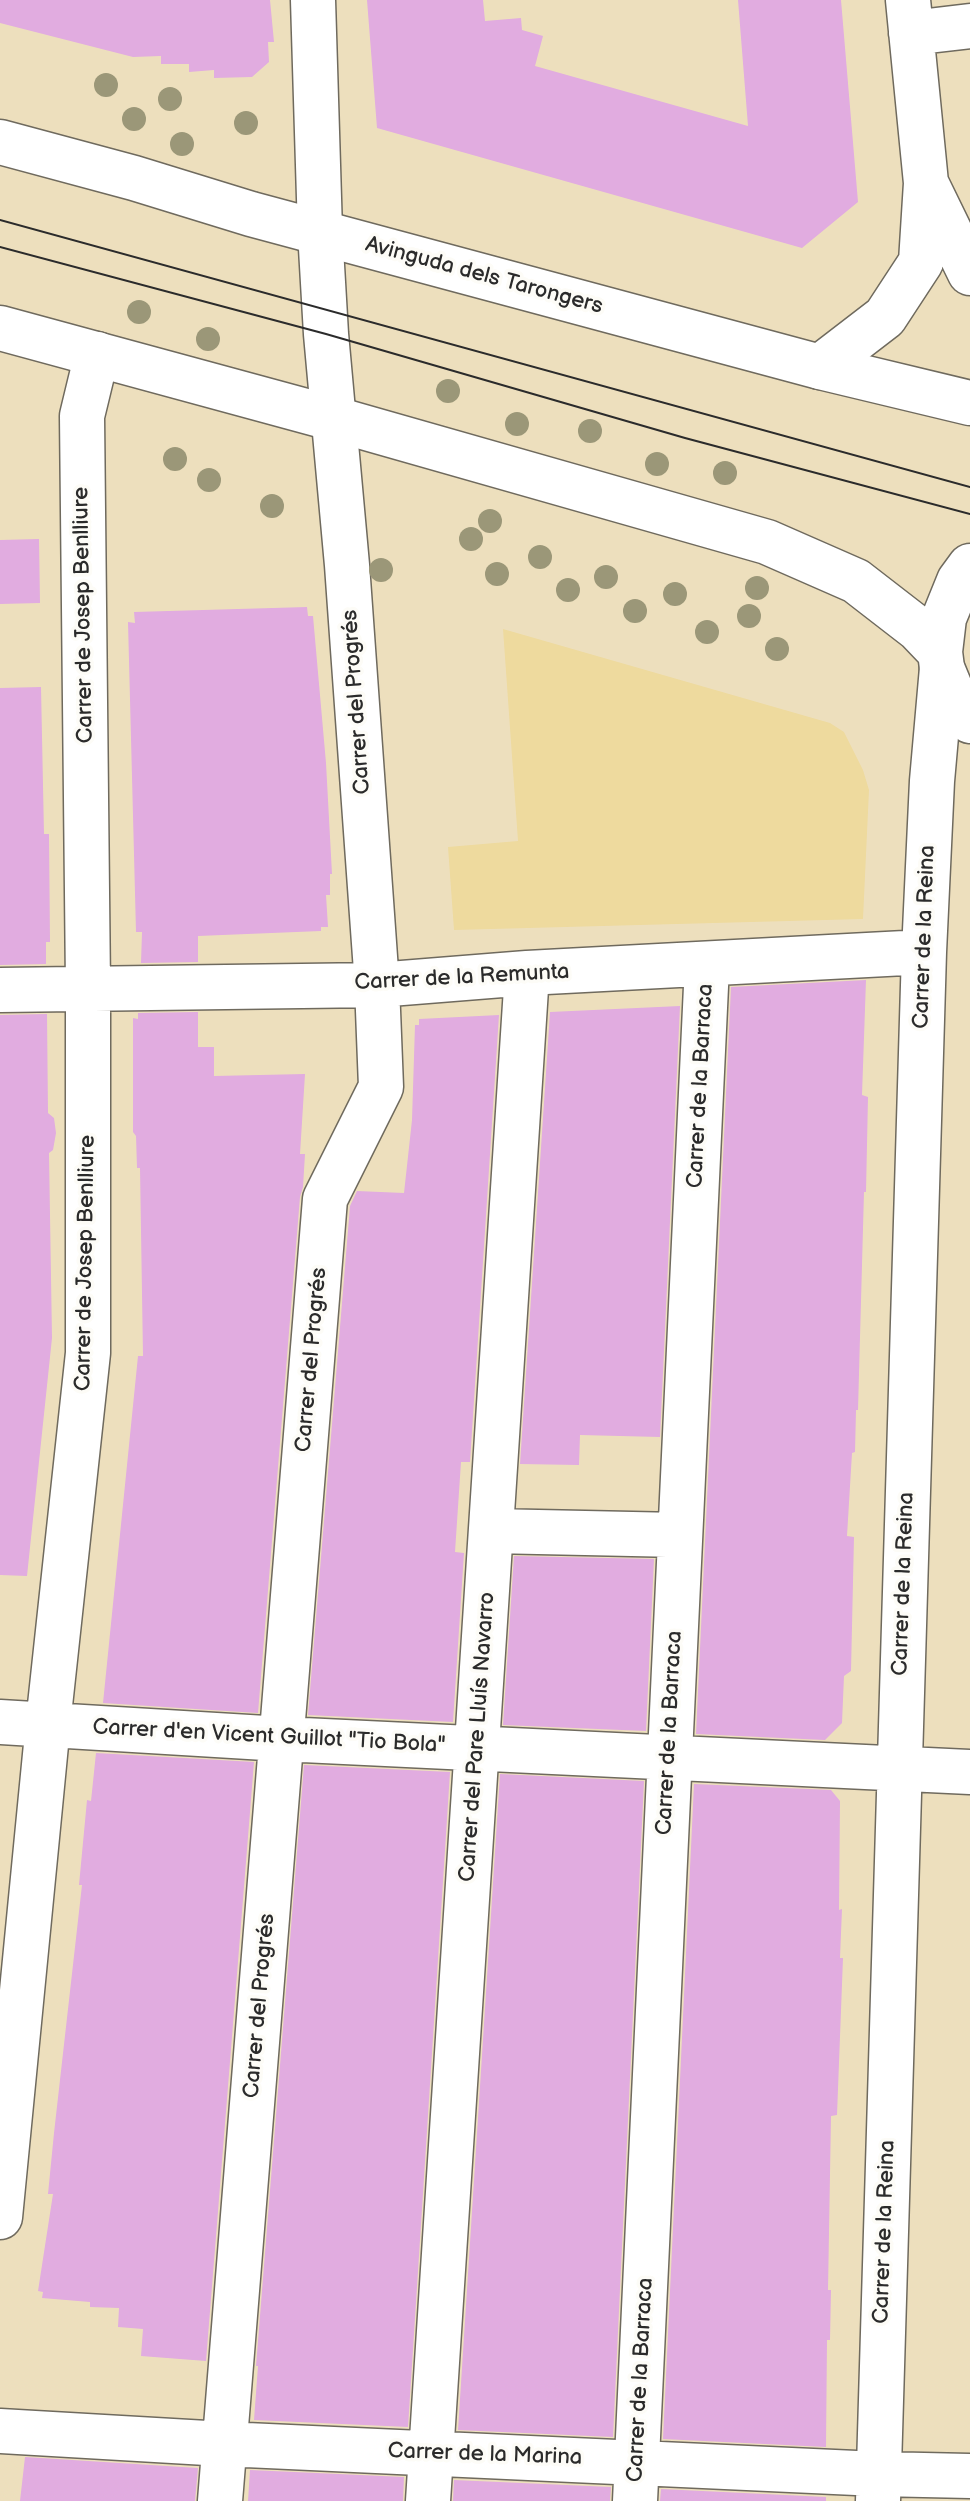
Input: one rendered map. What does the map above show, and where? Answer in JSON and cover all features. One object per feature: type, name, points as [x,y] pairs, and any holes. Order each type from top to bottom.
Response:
[{"type":"street","name":"Carrer del Progrés","points":[[220,2501],[325,1199],[381,1087],[377,985],[347,565],[326,334],[313,0]]},
{"type":"street","points":[[820,367],[885,317],[921,262],[926,183],[909,16],[970,26]]},
{"type":"street","name":"Avinguda dels Tarongers","points":[[0,142],[820,367],[970,403]]},
{"type":"street","points":[[926,183],[970,273]]},
{"type":"street","points":[[0,328],[767,542],[856,581],[918,629],[941,660],[958,707],[970,721]]},
{"type":"street","name":"Carrer de Josep Benlliure","points":[[0,2217],[88,1353],[82,416],[97,354]]},
{"type":"street","name":"Carrer de la Reina","points":[[878,2488],[898,1767],[932,781],[944,618],[959,581],[970,566]]},
{"type":"street","name":"Carrer de la Remunta","points":[[0,990],[377,985],[527,973],[924,952]]},
{"type":"street","name":"Carrer de la Barraca","points":[[636,2481],[707,965]]},
{"type":"street","name":"Carrer del Pare Lluís Navarro","points":[[428,2501],[527,973]]},
{"type":"street","points":[[491,1531],[679,1535]]},
{"type":"street","name":"Carrer d'en Vicent Guillot \"Tio Bola\"","points":[[0,1722],[282,1739],[970,1772]]},
{"type":"street","name":"Carrer de la Marina","points":[[0,2431],[431,2453],[636,2481],[878,2488],[970,2476]]},
{"type":"sand","points":[[503,629],[830,723],[844,732],[863,770],[869,790],[863,919],[454,930],[448,847],[518,841]]},
{"type":"building","points":[[0,0],[270,0],[274,42],[268,42],[269,62],[252,77],[214,78],[214,70],[189,72],[189,64],[161,64],[161,56],[133,57],[0,23]]},
{"type":"building","points":[[367,0],[483,0],[485,21],[521,18],[522,30],[543,36],[535,66],[748,126],[738,0],[841,0],[858,202],[802,248],[377,128]]},
{"type":"building","points":[[39,539],[40,603],[0,604],[0,540]]},
{"type":"building","points":[[307,607],[308,616],[313,616],[326,763],[332,874],[330,895],[326,895],[328,927],[321,927],[321,931],[198,936],[198,962],[141,963],[142,932],[136,932],[128,622],[135,623],[134,612]]},
{"type":"building","points":[[41,687],[44,834],[49,834],[50,942],[46,942],[46,964],[0,965],[0,688]]},
{"type":"building","points":[[866,980],[862,1095],[868,1097],[866,1192],[858,1410],[847,1536],[854,1537],[851,1671],[844,1676],[842,1723],[825,1740],[696,1734],[731,987]]},
{"type":"building","points":[[680,1006],[660,1437],[580,1435],[579,1465],[520,1464],[550,1012]]},
{"type":"building","points":[[198,1012],[198,1047],[214,1047],[214,1076],[305,1074],[300,1154],[305,1154],[303,1187],[258,1713],[103,1703],[138,1356],[143,1356],[140,1168],[137,1168],[136,1136],[133,1132],[133,1018],[138,1019],[138,1013]]},
{"type":"building","points":[[47,1014],[48,1113],[54,1118],[56,1133],[53,1150],[49,1153],[52,1338],[27,1576],[0,1575],[0,1015]]},
{"type":"building","points":[[499,1015],[470,1462],[461,1462],[455,1552],[464,1553],[453,1722],[308,1715],[350,1206],[357,1191],[404,1193],[412,1120],[415,1025],[419,1025],[419,1019]]},
{"type":"building","points":[[514,1556],[654,1559],[646,1731],[503,1725]]},
{"type":"building","points":[[96,1753],[254,1762],[206,2361],[141,2356],[143,2329],[118,2327],[119,2308],[90,2307],[90,2302],[42,2298],[43,2292],[38,2291],[53,2194],[48,2194],[82,1885],[79,1885],[87,1800],[91,1801]]},
{"type":"building","points":[[304,1765],[450,1772],[408,2427],[254,2420]]},
{"type":"building","points":[[500,1774],[644,1781],[613,2437],[458,2430]]},
{"type":"building","points":[[694,1784],[831,1790],[840,1801],[839,1910],[842,1909],[840,1958],[843,1958],[837,2115],[831,2116],[828,2290],[831,2290],[830,2340],[827,2340],[826,2447],[663,2439]]},
{"type":"building","points":[[25,2457],[198,2468],[195,2501],[20,2501]]},
{"type":"building","points":[[250,2470],[404,2477],[403,2501],[248,2501]]},
{"type":"building","points":[[454,2480],[611,2487],[610,2501],[453,2501]]},
{"type":"building","points":[[661,2489],[826,2497],[826,2501],[660,2501]]},
{"type":"tram line","points":[[0,220],[970,487]]},
{"type":"tram line","points":[[0,247],[326,334],[685,438],[970,514]]}]
